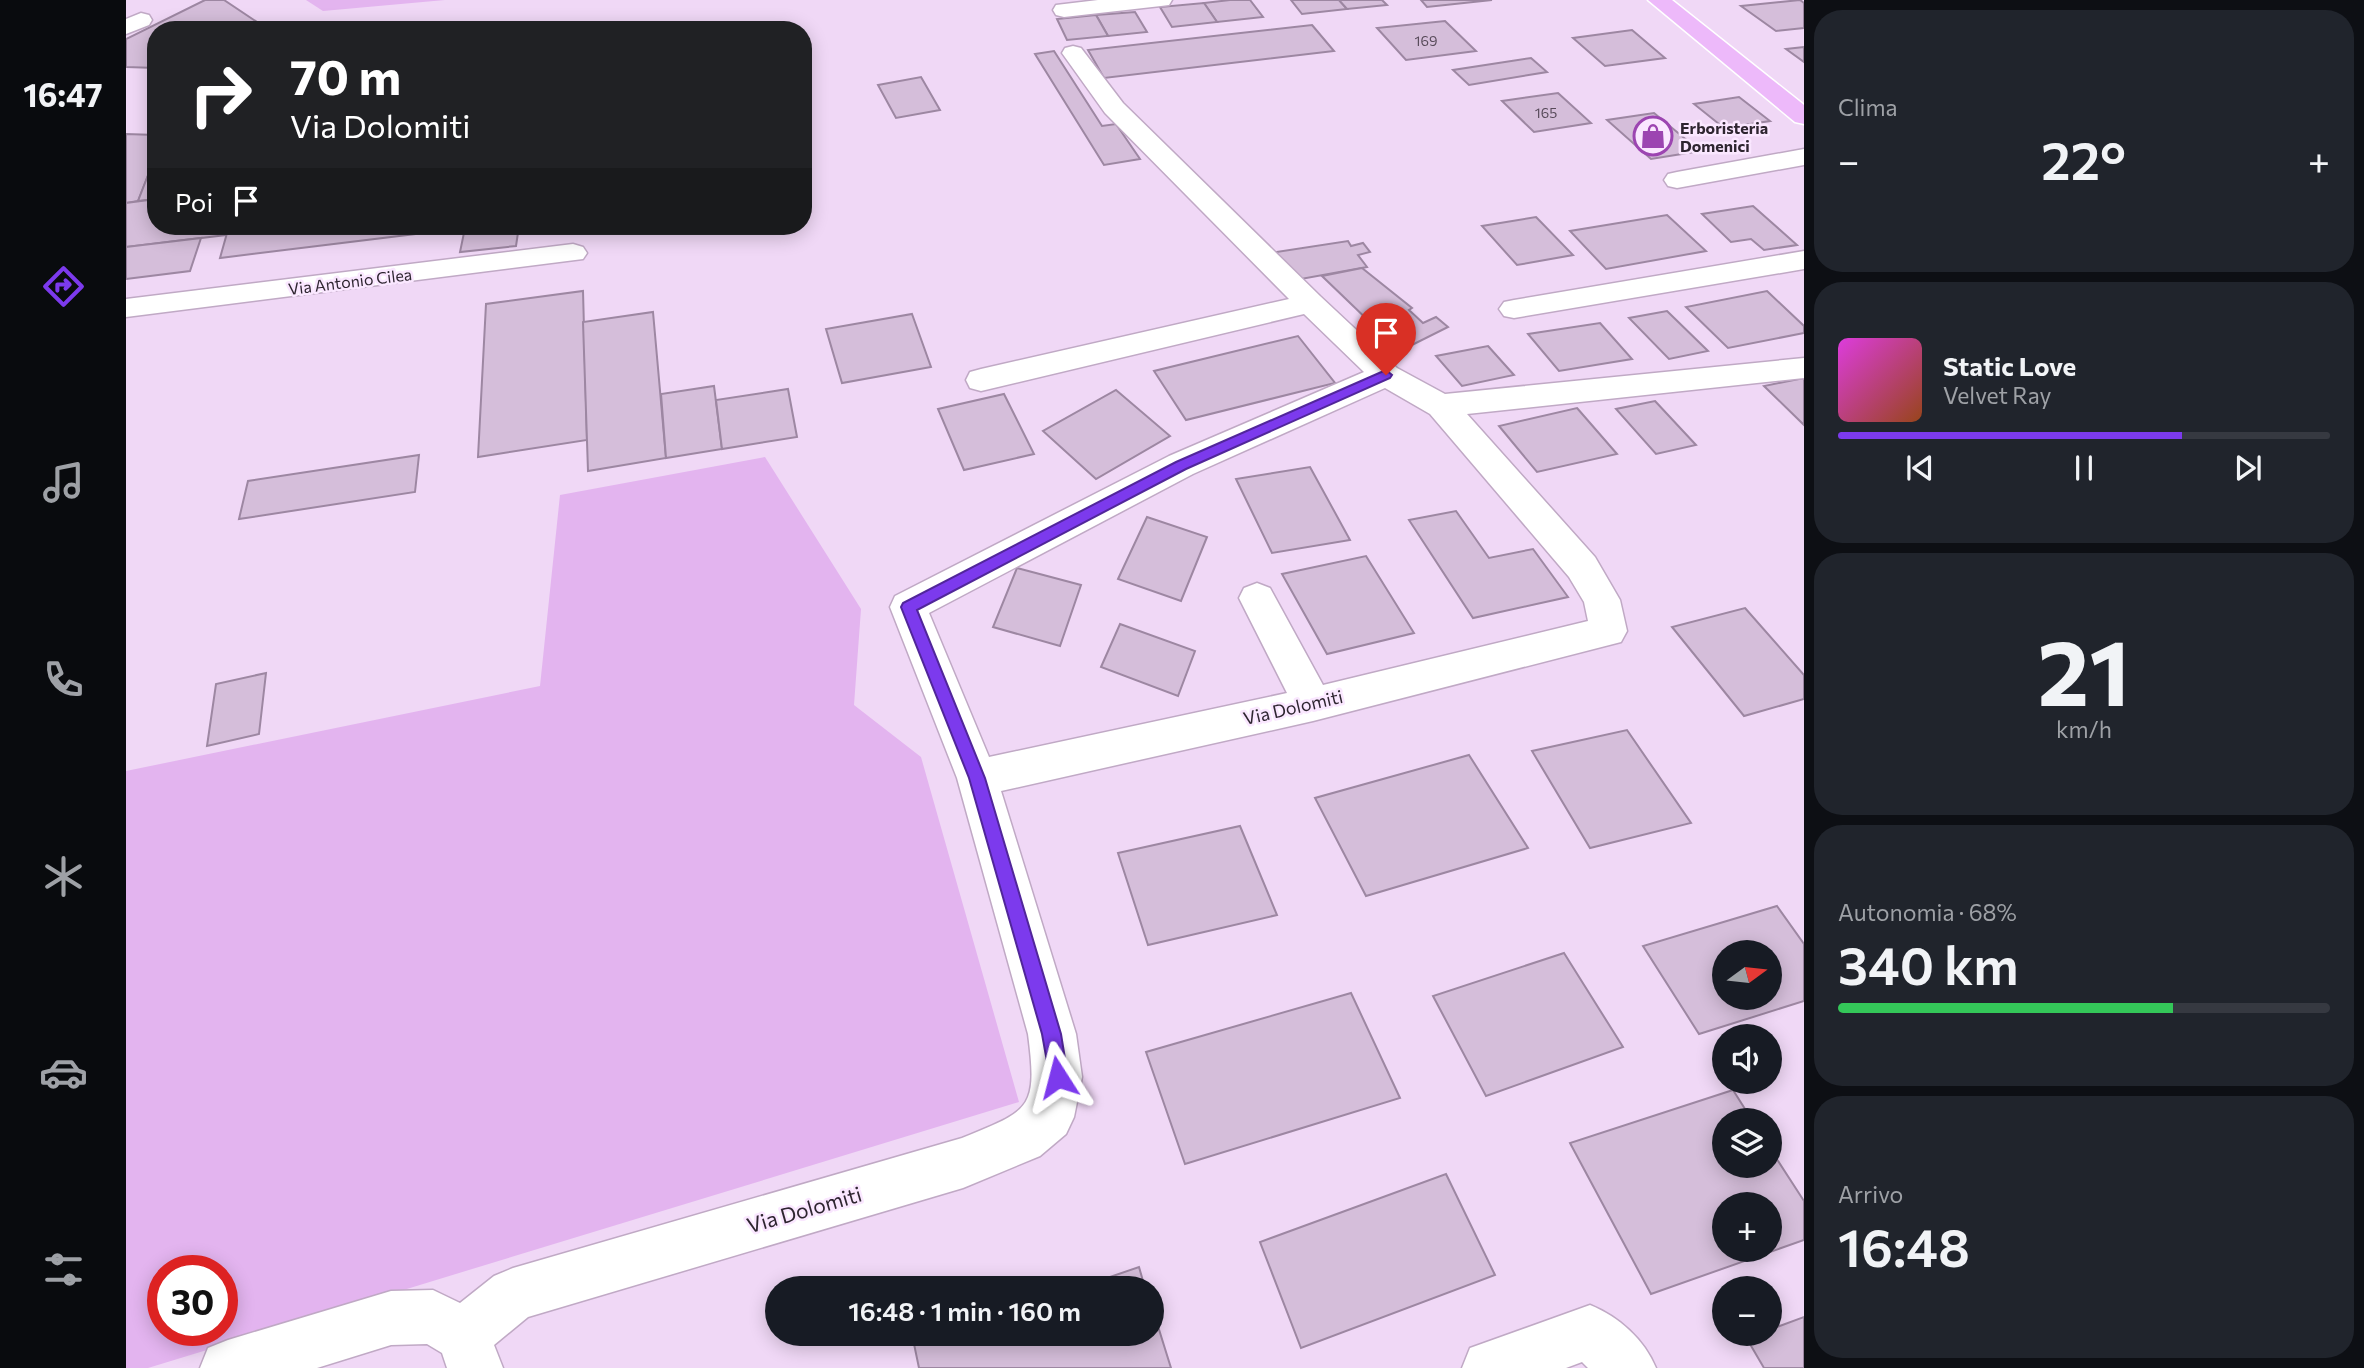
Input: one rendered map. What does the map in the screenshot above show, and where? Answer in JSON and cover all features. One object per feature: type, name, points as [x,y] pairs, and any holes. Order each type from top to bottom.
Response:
[{"type":"main road","points":[[1659,0],[1804,117]]},
{"type":"street","points":[[1064,10],[1161,0]]},
{"type":"street","points":[[1073,54],[1115,108],[1310,303],[1386,375],[1441,406],[1804,368]]},
{"type":"street","points":[[1677,180],[1804,157]]},
{"type":"street","name":"Via Antonio Cilea","points":[[126,308],[573,254]]},
{"type":"street","points":[[1514,309],[1804,260]]},
{"type":"street","points":[[981,380],[1310,303]]},
{"type":"street","name":"Via Dolomiti","points":[[228,1368],[391,1318],[433,1317],[469,1352],[513,1295],[963,1163],[1022,1138],[1049,1118],[1058,1077],[1052,1034],[977,778],[908,607],[1181,465],[1386,375]]},
{"type":"street","name":"Via Dolomiti","points":[[977,778],[1313,704],[1608,631],[1602,600],[1582,566],[1441,406]]},
{"type":"street","points":[[1257,598],[1313,704]]},
{"type":"street","points":[[1490,1368],[1590,1332],[1628,1368]]},
{"type":"shaded area","points":[[306,0],[445,0],[323,11]]},
{"type":"shaded area","points":[[765,457],[861,609],[854,705],[921,757],[1019,1102],[238,1341],[238,1255],[147,1255],[147,1346],[220,1346],[148,1368],[126,1368],[126,771],[540,686],[560,495]]},
{"type":"building","points":[[205,0],[224,0],[256,21],[162,21]]},
{"type":"building","points":[[1250,0],[1263,17],[1217,22],[1204,3]]},
{"type":"building","points":[[1291,0],[1339,0],[1347,9],[1302,14]]},
{"type":"building","points":[[1339,0],[1382,0],[1387,5],[1347,9]]},
{"type":"building","points":[[1421,0],[1492,0],[1427,7]]},
{"type":"building","points":[[1800,0],[1804,3],[1804,28],[1776,31],[1741,6]]},
{"type":"building","points":[[1204,3],[1217,22],[1172,27],[1160,7]]},
{"type":"building","points":[[1135,12],[1147,32],[1108,36],[1096,15]]},
{"type":"building","points":[[1096,15],[1108,36],[1067,40],[1057,19]]},
{"type":"building","points":[[1445,21],[1476,51],[1406,60],[1377,28]]},
{"type":"building","points":[[1312,25],[1334,51],[1104,78],[1088,50]]},
{"type":"building","points":[[147,29],[147,68],[126,67],[126,39]]},
{"type":"building","points":[[1632,30],[1665,58],[1605,66],[1573,38]]},
{"type":"building","points":[[1804,47],[1804,62],[1786,49]]},
{"type":"building","points":[[1054,51],[1102,126],[1116,124],[1140,159],[1104,165],[1035,54]]},
{"type":"building","points":[[1531,58],[1547,72],[1469,85],[1453,70]]},
{"type":"building","points":[[921,77],[940,110],[896,118],[878,85]]},
{"type":"building","points":[[1558,93],[1591,123],[1534,132],[1502,101]]},
{"type":"building","points":[[1739,97],[1770,121],[1724,128],[1694,104]]},
{"type":"building","name":"Erboristeria Domenici","points":[[1654,113],[1700,151],[1651,159],[1607,120]]},
{"type":"building","points":[[126,134],[147,135],[147,178],[138,201],[126,203]]},
{"type":"building","points":[[147,178],[147,200],[138,201]]},
{"type":"building","points":[[147,200],[147,235],[226,235],[126,247],[126,203]]},
{"type":"building","points":[[1753,206],[1797,245],[1764,250],[1751,239],[1731,242],[1702,214]]},
{"type":"building","points":[[1667,215],[1706,251],[1606,269],[1570,231]]},
{"type":"building","points":[[1536,217],[1573,255],[1517,265],[1482,226]]},
{"type":"building","points":[[226,235],[408,235],[220,258]]},
{"type":"building","points":[[464,235],[518,235],[516,246],[460,252]]},
{"type":"building","points":[[201,238],[190,271],[126,279],[126,247]]},
{"type":"building","points":[[1348,241],[1351,246],[1363,243],[1370,252],[1358,255],[1367,267],[1290,281],[1264,254]]},
{"type":"building","points":[[1362,268],[1412,308],[1409,310],[1423,323],[1436,317],[1448,327],[1400,351],[1322,276]]},
{"type":"building","points":[[583,291],[587,440],[478,457],[486,304]]},
{"type":"building","points":[[1767,291],[1804,326],[1804,333],[1728,348],[1686,307]]},
{"type":"building","points":[[1667,311],[1708,351],[1669,359],[1629,318]]},
{"type":"building","points":[[653,312],[666,458],[588,471],[583,322]]},
{"type":"building","points":[[912,314],[931,367],[842,383],[826,329]]},
{"type":"building","points":[[1600,323],[1632,359],[1559,371],[1528,334]]},
{"type":"building","points":[[1298,336],[1335,383],[1186,420],[1154,371]]},
{"type":"building","points":[[1488,346],[1514,375],[1462,386],[1436,356]]},
{"type":"building","points":[[1804,378],[1804,425],[1764,386]]},
{"type":"building","points":[[714,386],[722,449],[666,458],[661,394]]},
{"type":"building","points":[[788,389],[797,437],[722,449],[716,400]]},
{"type":"building","points":[[1116,390],[1170,436],[1096,479],[1043,431]]},
{"type":"building","points":[[1004,394],[1034,454],[964,470],[938,409]]},
{"type":"building","points":[[1655,401],[1696,445],[1656,454],[1616,409]]},
{"type":"building","points":[[1577,408],[1617,454],[1537,472],[1499,426]]},
{"type":"building","points":[[419,455],[415,492],[239,519],[248,481]]},
{"type":"building","points":[[1310,467],[1350,540],[1272,553],[1236,479]]},
{"type":"building","points":[[1456,511],[1489,558],[1533,549],[1568,597],[1473,618],[1409,520]]},
{"type":"building","points":[[1147,517],[1207,537],[1181,601],[1118,579]]},
{"type":"building","points":[[1366,556],[1414,633],[1327,654],[1282,574]]},
{"type":"building","points":[[1017,568],[1081,585],[1060,646],[993,627]]},
{"type":"building","points":[[1745,608],[1804,675],[1804,699],[1744,716],[1672,627]]},
{"type":"building","points":[[1120,624],[1195,651],[1178,696],[1101,667]]},
{"type":"building","points":[[266,673],[259,734],[207,746],[216,684]]},
{"type":"building","points":[[1627,730],[1691,823],[1590,848],[1532,751]]},
{"type":"building","points":[[1469,755],[1528,848],[1366,896],[1315,798]]},
{"type":"building","points":[[1240,826],[1277,915],[1148,945],[1118,853]]},
{"type":"building","points":[[1777,906],[1804,944],[1804,1001],[1782,1008],[1782,940],[1712,940],[1712,1010],[1775,1010],[1731,1024],[1712,1024],[1712,1030],[1699,1034],[1643,946]]},
{"type":"building","points":[[1564,953],[1623,1047],[1486,1096],[1433,996]]},
{"type":"building","points":[[1351,993],[1400,1098],[1185,1164],[1146,1052]]},
{"type":"building","points":[[1721,1094],[1736,1094],[1744,1108],[1712,1108],[1712,1178],[1782,1178],[1782,1167],[1804,1201],[1804,1240],[1782,1248],[1782,1192],[1712,1192],[1712,1262],[1742,1262],[1651,1294],[1570,1143]]},
{"type":"building","points":[[1446,1174],[1495,1275],[1301,1348],[1260,1242]]},
{"type":"building","points":[[1139,1267],[1142,1276],[1113,1276]]},
{"type":"building","points":[[1804,1317],[1804,1368],[1764,1368],[1751,1346],[1782,1346],[1782,1325]]},
{"type":"building","points":[[914,1346],[1164,1346],[1171,1368],[919,1368]]},
{"type":"place","name":"Erboristeria Domenici","points":[[1653,136]]},
{"type":"route","points":[[1058,1077],[1052,1034],[977,778],[908,607],[1181,465],[1386,375]]}]
